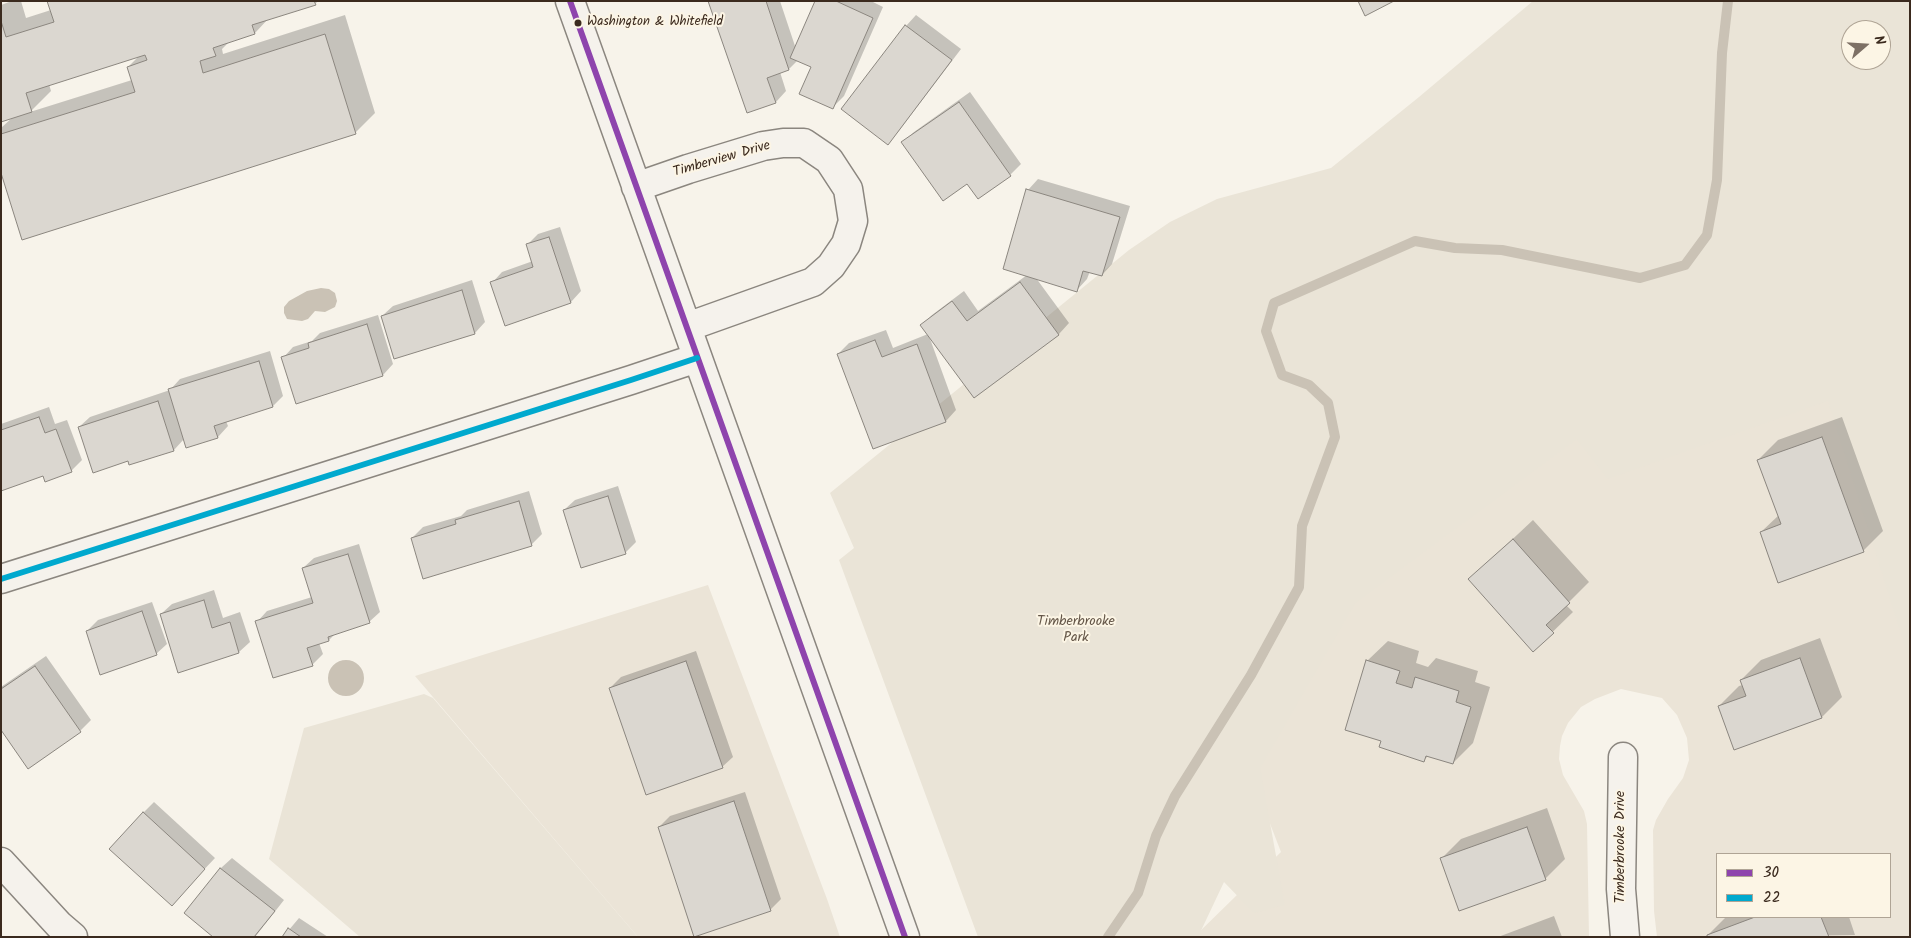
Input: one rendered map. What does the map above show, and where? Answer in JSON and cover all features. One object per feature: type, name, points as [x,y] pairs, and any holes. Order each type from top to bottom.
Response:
[{"type":"street","points":[[570,1],[905,937]]},
{"type":"street","name":"Timberview Drive","points":[[636,187],[763,146],[783,143],[804,143],[829,160],[848,189],[853,221],[846,244],[831,266],[813,282],[687,327]]},
{"type":"street","points":[[1,579],[697,358]]},
{"type":"street","name":"Timberbrooke Drive","points":[[1623,757],[1621,889],[1625,937]]},
{"type":"street","points":[[1,862],[59,925],[73,937]]},
{"type":"shaded area","points":[[321,288],[329,289],[335,293],[337,301],[335,307],[325,312],[315,311],[308,319],[302,321],[287,319],[284,307],[289,301],[307,291]]},
{"type":"shaded area","points":[[1825,316],[1910,557],[1910,937],[1657,937],[1654,911],[1653,830],[1656,820],[1668,799],[1683,778],[1689,760],[1687,738],[1677,715],[1662,698],[1621,689],[1595,699],[1581,707],[1568,723],[1560,746],[1559,759],[1563,775],[1584,811],[1587,824],[1589,937],[1194,937],[1281,852],[1250,772],[1340,607],[1588,407]]},
{"type":"shaded area","points":[[708,585],[840,937],[638,937],[415,676]]},
{"type":"shaded area","points":[[346,660],[359,665],[364,678],[359,691],[346,696],[333,691],[328,678],[333,665]]},
{"type":"green space","name":"Timberbrooke Park","points":[[1533,1],[1910,1],[1910,662],[1828,401],[1608,479],[1577,439],[1355,603],[1260,768],[1285,905],[1254,913],[1224,882],[1198,937],[978,937],[839,560],[854,548],[830,493],[1129,250],[1170,222],[1217,199],[1331,168]]},
{"type":"green space","points":[[424,694],[433,698],[638,937],[360,937],[269,859],[304,728]]},
{"type":"building","points":[[47,1],[314,1],[316,5],[252,25],[255,34],[213,48],[216,56],[200,61],[203,73],[325,34],[356,134],[22,240],[1,173],[1,134],[135,92],[127,67],[147,60],[145,55],[26,93],[32,112],[1,122],[1,21],[6,37],[54,22]]},
{"type":"building","points":[[708,1],[766,1],[789,70],[767,78],[776,103],[747,113]]},
{"type":"building","points":[[815,1],[836,1],[873,18],[833,109],[799,94],[811,67],[790,58]]},
{"type":"building","points":[[1358,1],[1394,1],[1365,16]]},
{"type":"building","points":[[905,25],[952,60],[888,145],[841,109]]},
{"type":"building","points":[[959,102],[1011,176],[978,199],[967,184],[943,201],[901,142]]},
{"type":"building","points":[[1026,189],[1120,217],[1102,276],[1083,271],[1077,292],[1003,269]]},
{"type":"building","points":[[549,237],[571,303],[505,326],[490,282],[533,267],[526,244]]},
{"type":"building","points":[[1020,282],[1059,335],[974,398],[920,325],[952,301],[967,321]]},
{"type":"building","points":[[462,290],[475,334],[394,359],[381,316]]},
{"type":"building","points":[[367,324],[383,376],[296,404],[281,357],[309,348],[308,343]]},
{"type":"building","points":[[875,340],[882,357],[917,344],[946,422],[873,449],[837,354]]},
{"type":"building","points":[[259,361],[273,407],[214,426],[218,438],[186,448],[168,389]]},
{"type":"building","points":[[158,401],[174,451],[129,465],[128,461],[93,473],[78,427]]},
{"type":"building","points":[[39,417],[45,433],[56,429],[72,472],[45,482],[43,476],[1,491],[1,430]]},
{"type":"building","points":[[1822,437],[1864,552],[1778,583],[1760,532],[1781,524],[1757,460]]},
{"type":"building","points":[[608,496],[626,554],[581,568],[563,510]]},
{"type":"building","points":[[519,501],[532,546],[423,579],[411,538],[456,524],[455,520]]},
{"type":"building","points":[[1513,539],[1570,603],[1546,625],[1554,633],[1533,652],[1468,579]]},
{"type":"building","points":[[348,554],[370,623],[328,637],[329,641],[307,648],[313,666],[273,678],[255,621],[313,603],[302,568]]},
{"type":"building","points":[[204,600],[212,628],[230,622],[239,653],[178,673],[160,614]]},
{"type":"building","points":[[142,611],[157,655],[100,675],[86,631]]},
{"type":"building","points":[[1800,658],[1822,718],[1734,750],[1718,706],[1746,696],[1740,680]]},
{"type":"building","points":[[1366,660],[1400,671],[1396,683],[1412,688],[1415,677],[1459,691],[1456,702],[1471,707],[1453,764],[1426,756],[1424,762],[1379,747],[1381,741],[1345,730]]},
{"type":"building","points":[[686,661],[723,768],[646,795],[609,688]]},
{"type":"building","points":[[35,666],[81,732],[28,769],[1,730],[1,689]]},
{"type":"building","points":[[734,801],[771,911],[694,937],[658,827]]},
{"type":"building","points":[[143,812],[205,869],[172,906],[109,849]]},
{"type":"building","points":[[1527,827],[1546,880],[1459,911],[1440,858]]},
{"type":"building","points":[[220,868],[275,911],[254,937],[213,937],[184,913]]},
{"type":"building","points":[[1752,918],[1821,918],[1829,937],[1707,937],[1707,935]]},
{"type":"building","points":[[288,928],[301,937],[282,937]]},
{"type":"waterway","points":[[1108,937],[1138,893],[1156,836],[1175,796],[1251,675],[1299,587],[1302,526],[1335,437],[1328,403],[1309,385],[1282,375],[1266,331],[1274,303],[1415,241],[1455,248],[1502,250],[1640,278],[1685,265],[1707,235],[1717,180],[1722,53],[1728,1]]},
{"type":"transit line","name":"30","points":[[570,1],[905,937]]},
{"type":"transit line","name":"22","points":[[1,579],[697,358]]},
{"type":"place","name":"Washington & Whitefield","points":[[578,23]]}]
